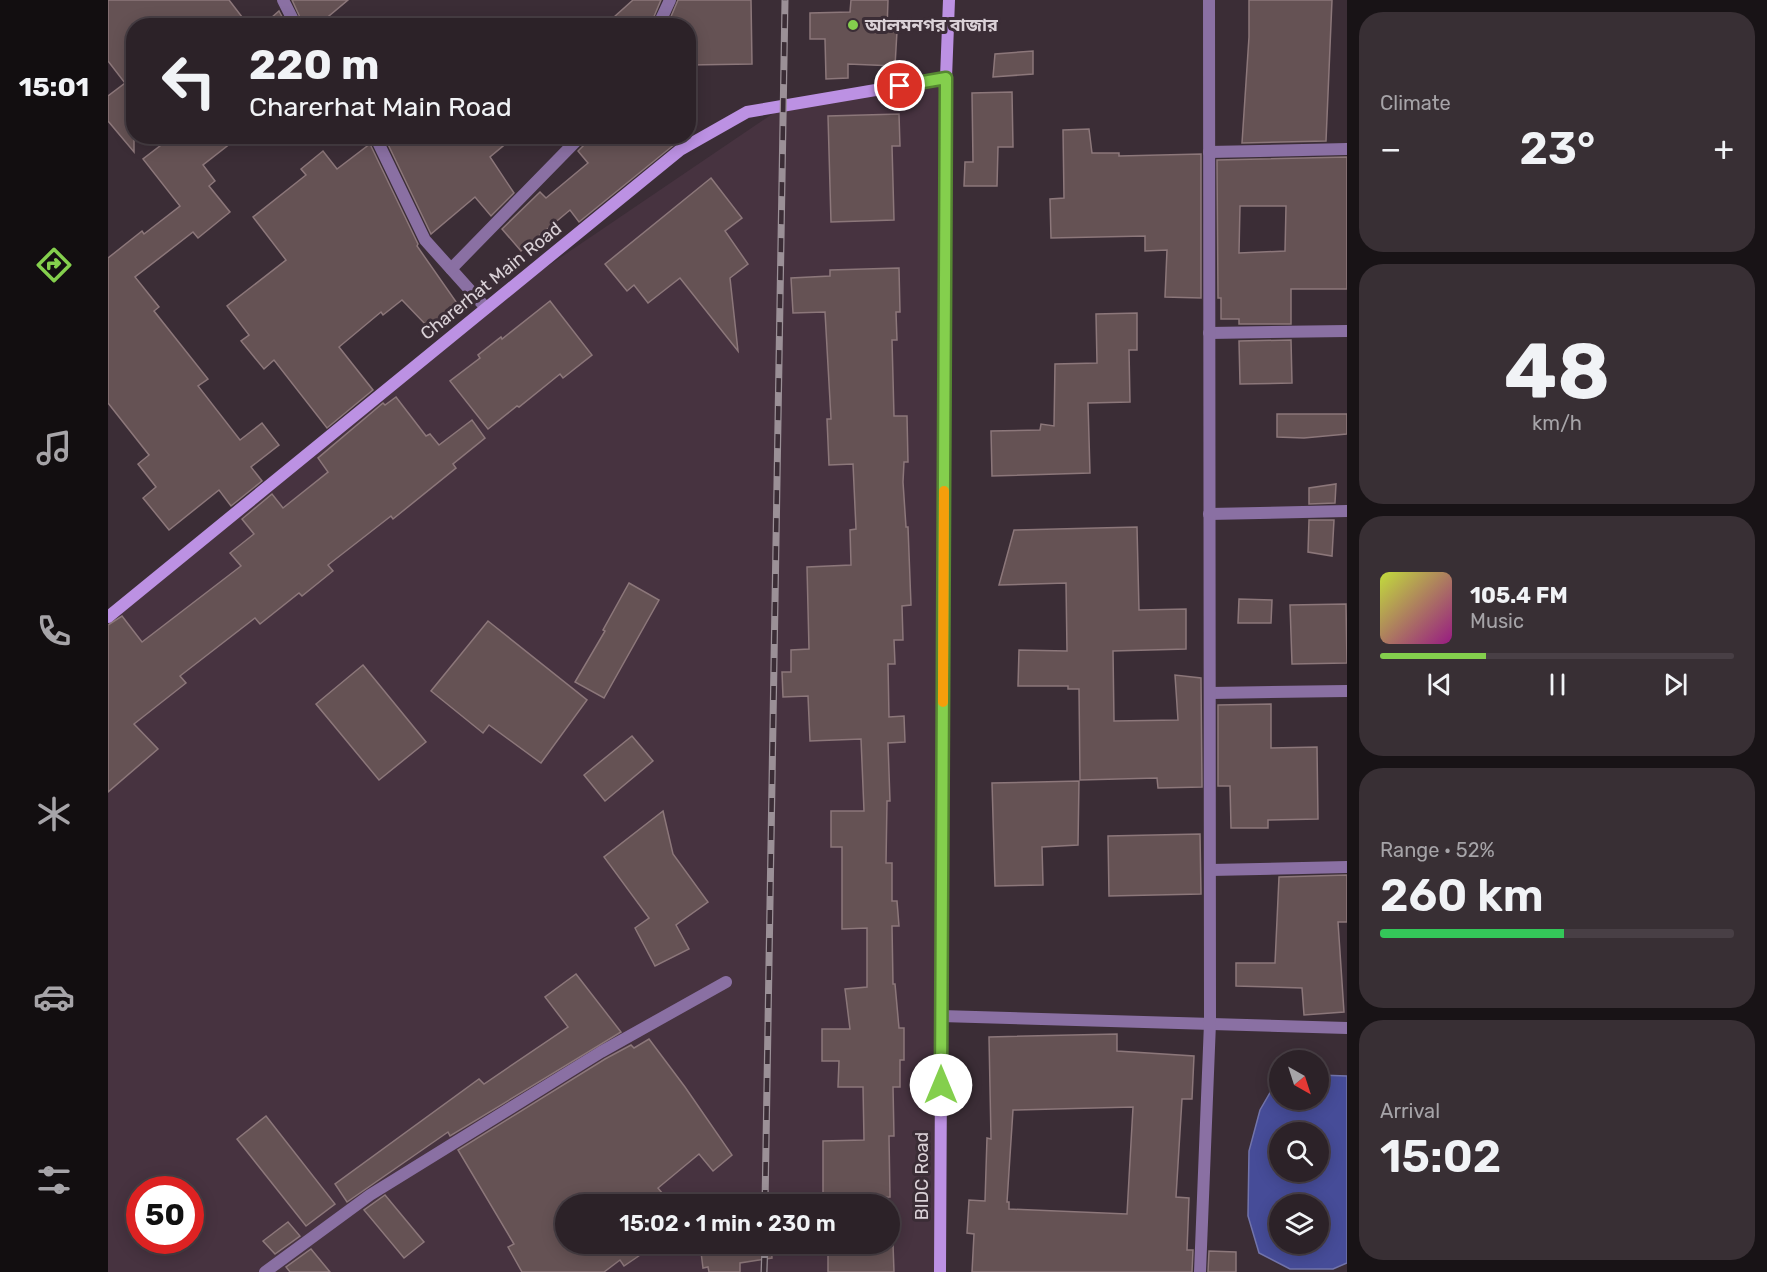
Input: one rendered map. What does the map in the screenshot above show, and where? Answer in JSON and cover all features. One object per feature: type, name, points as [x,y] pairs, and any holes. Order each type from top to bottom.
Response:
[{"type":"main road","name":"BIDC Road","points":[[940,1272],[946,78],[949,0]]},
{"type":"main road","name":"Charerhat Main Road","points":[[696,141],[747,112],[946,78]]},
{"type":"main road","name":"Charerhat Main Road","points":[[108,617],[680,150],[691,144]]},
{"type":"street","points":[[282,0],[292,18]]},
{"type":"street","points":[[662,18],[670,0]]},
{"type":"street","points":[[1200,1272],[1210,1023],[1209,0]]},
{"type":"street","points":[[379,144],[424,240],[486,308]]},
{"type":"street","points":[[451,269],[573,144]]},
{"type":"street","points":[[1209,152],[1347,149]]},
{"type":"street","points":[[1209,333],[1347,331]]},
{"type":"street","points":[[1209,514],[1347,511]]},
{"type":"street","points":[[1210,693],[1347,691]]},
{"type":"street","points":[[1210,870],[1347,867]]},
{"type":"street","points":[[265,1272],[370,1195],[601,1052],[726,982]]},
{"type":"street","points":[[941,1016],[1347,1028]]},
{"type":"shaded area","points":[[946,78],[940,1272],[108,1272],[108,615],[486,308],[784,106]]},
{"type":"shaded area","points":[[1329,1075],[1347,1076],[1347,1263],[1333,1269],[1290,1269],[1259,1253],[1248,1216],[1249,1151],[1260,1110],[1269,1094],[1269,1110],[1329,1110]]},
{"type":"building","points":[[108,0],[229,0],[243,18],[126,18],[126,142],[108,121],[108,96],[125,83],[108,61]]},
{"type":"building","points":[[292,0],[348,0],[327,18],[300,18]]},
{"type":"building","points":[[633,0],[661,0],[653,18],[613,18]]},
{"type":"building","points":[[678,0],[751,0],[752,64],[696,65],[696,18],[670,18]]},
{"type":"building","points":[[851,0],[888,0],[887,31],[897,31],[895,66],[848,64],[848,78],[826,79],[825,39],[810,39],[810,13],[850,12]]},
{"type":"building","points":[[1249,0],[1332,0],[1326,141],[1242,143],[1249,37]]},
{"type":"building","points":[[279,11],[283,18],[271,18]]},
{"type":"building","points":[[1033,51],[1033,74],[993,77],[995,54]]},
{"type":"building","points":[[1012,92],[1013,147],[998,147],[997,186],[964,186],[965,162],[973,162],[972,93]]},
{"type":"building","points":[[899,114],[900,146],[892,146],[894,220],[831,222],[828,116]]},
{"type":"building","points":[[1089,129],[1092,153],[1119,153],[1119,156],[1201,154],[1201,298],[1165,297],[1167,250],[1145,251],[1145,236],[1051,238],[1050,199],[1064,198],[1063,130]]},
{"type":"building","points":[[127,144],[134,144],[134,152]]},
{"type":"building","points":[[163,144],[230,144],[203,165],[215,181],[209,186],[230,212],[198,238],[193,232],[135,277],[159,307],[154,311],[208,379],[198,386],[240,440],[262,423],[279,445],[251,467],[262,481],[231,506],[219,490],[169,530],[143,498],[156,487],[138,464],[149,455],[108,403],[108,258],[142,231],[144,234],[180,206],[143,159]]},
{"type":"building","points":[[370,144],[417,246],[459,306],[429,328],[402,300],[383,315],[381,312],[339,347],[373,390],[327,428],[274,360],[264,369],[241,341],[249,335],[227,306],[286,260],[253,217],[306,175],[301,169],[323,151],[337,169]]},
{"type":"building","points":[[388,144],[505,144],[490,157],[514,193],[491,216],[475,197],[431,234]]},
{"type":"building","points":[[585,144],[675,144],[579,222],[570,210],[521,251],[502,229],[540,192],[546,198],[588,163],[578,151]]},
{"type":"building","points":[[1347,157],[1347,289],[1291,289],[1291,324],[1239,324],[1239,319],[1221,319],[1221,298],[1218,298],[1217,160]],"holes":[[[1240,206],[1286,206],[1285,251],[1239,253]]]},
{"type":"building","points":[[711,178],[742,218],[725,231],[748,264],[730,278],[738,351],[680,278],[648,303],[634,285],[627,291],[605,264]]},
{"type":"building","points":[[899,268],[900,312],[896,312],[897,340],[892,340],[894,416],[907,416],[908,462],[904,462],[903,482],[906,527],[908,527],[911,605],[902,606],[903,640],[894,640],[895,664],[888,664],[889,717],[904,716],[905,742],[888,743],[890,801],[887,801],[886,863],[892,863],[892,901],[897,901],[899,926],[892,926],[893,984],[895,984],[899,1028],[904,1028],[904,1060],[900,1060],[900,1087],[893,1087],[894,1136],[889,1136],[890,1194],[823,1194],[823,1141],[864,1140],[863,1087],[838,1087],[839,1061],[822,1061],[822,1029],[850,1029],[845,989],[867,987],[867,928],[842,929],[842,847],[831,847],[831,811],[864,811],[861,739],[810,741],[808,696],[783,697],[782,672],[791,672],[791,650],[809,649],[807,567],[851,565],[850,530],[856,529],[853,464],[829,465],[827,419],[831,419],[825,312],[793,313],[791,278],[830,276],[830,270]]},
{"type":"building","points":[[550,301],[592,355],[563,378],[560,374],[488,429],[450,381],[480,358],[478,355]]},
{"type":"building","points":[[1137,313],[1137,350],[1129,350],[1130,402],[1088,403],[1090,473],[992,476],[991,431],[1040,430],[1041,424],[1054,426],[1055,364],[1097,363],[1096,314]]},
{"type":"building","points":[[1291,340],[1292,383],[1240,384],[1239,341]]},
{"type":"building","points":[[396,397],[426,436],[430,434],[439,445],[472,420],[485,438],[453,464],[456,468],[393,519],[391,516],[328,565],[333,571],[302,596],[299,593],[260,624],[255,618],[180,676],[186,683],[134,724],[158,749],[108,792],[108,625],[122,616],[142,642],[241,566],[230,553],[254,534],[242,519],[272,494],[283,508],[328,472],[318,458],[383,403],[385,405]]},
{"type":"building","points":[[1277,414],[1347,414],[1347,434],[1304,438],[1277,437]]},
{"type":"building","points":[[1336,484],[1335,503],[1309,504],[1309,488]]},
{"type":"building","points":[[1309,520],[1334,520],[1332,556],[1308,552]]},
{"type":"building","points":[[1137,527],[1139,610],[1186,609],[1186,649],[1113,651],[1114,721],[1178,720],[1175,675],[1201,678],[1202,787],[1158,788],[1157,778],[1080,780],[1079,689],[1068,689],[1068,686],[1018,686],[1019,650],[1067,651],[1066,583],[999,585],[1014,530]]},
{"type":"building","points":[[629,583],[659,600],[604,698],[575,682],[605,631],[603,630]]},
{"type":"building","points":[[1239,599],[1272,600],[1271,623],[1238,623]]},
{"type":"building","points":[[1346,604],[1347,663],[1292,664],[1290,605]]},
{"type":"building","points":[[488,621],[587,700],[541,763],[489,725],[483,733],[431,691]]},
{"type":"building","points":[[363,665],[426,742],[379,780],[316,704]]},
{"type":"building","points":[[1271,704],[1271,748],[1317,747],[1318,819],[1268,820],[1268,828],[1231,828],[1230,786],[1218,786],[1218,705]]},
{"type":"building","points":[[632,736],[653,761],[605,801],[584,775]]},
{"type":"building","points":[[1079,781],[1078,845],[1042,847],[1043,885],[995,886],[992,783]]},
{"type":"building","points":[[663,811],[673,854],[708,902],[676,925],[689,949],[655,966],[635,928],[649,918],[604,857]]},
{"type":"building","points":[[1200,834],[1201,894],[1109,896],[1108,836]]},
{"type":"building","points":[[1347,875],[1347,922],[1338,922],[1344,1012],[1304,1015],[1302,988],[1236,986],[1236,963],[1275,963],[1279,877]]},
{"type":"building","points":[[576,974],[621,1032],[450,1136],[448,1132],[347,1202],[335,1184],[479,1079],[484,1084],[568,1027],[545,997]]},
{"type":"building","points":[[1117,1034],[1117,1051],[1194,1056],[1192,1099],[1182,1099],[1176,1197],[1189,1198],[1187,1250],[1193,1250],[1192,1272],[972,1272],[974,1234],[967,1233],[969,1200],[985,1201],[987,1138],[991,1139],[989,1037]],"holes":[[[1133,1107],[1127,1214],[1009,1209],[1009,1202],[1007,1202],[1013,1110]]]},
{"type":"building","points":[[649,1039],[732,1155],[713,1171],[699,1154],[658,1188],[663,1194],[555,1194],[555,1254],[642,1254],[624,1266],[620,1260],[604,1272],[522,1272],[508,1247],[514,1244],[458,1150],[605,1059],[631,1045],[634,1048]]},
{"type":"building","points":[[266,1116],[335,1204],[306,1226],[237,1139]]},
{"type":"building","points":[[385,1195],[424,1242],[404,1258],[364,1210]]},
{"type":"building","points":[[288,1222],[300,1236],[275,1254],[263,1241]]},
{"type":"building","points":[[311,1249],[330,1272],[290,1272],[286,1267]]},
{"type":"building","points":[[1209,1251],[1236,1252],[1236,1272],[1208,1272]]},
{"type":"building","points":[[701,1254],[772,1254],[772,1258],[740,1263],[740,1272],[709,1272],[708,1267],[703,1268]]},
{"type":"building","points":[[828,1254],[893,1254],[894,1272],[828,1272]]},
{"type":"railway","points":[[765,1194],[785,0]]},
{"type":"railway","points":[[764,1272],[765,1254]]},
{"type":"slow traffic","points":[[943,702],[944,491]]},
{"type":"place","name":"আলমনগর বাজার","points":[[853,25]]},
{"type":"route","points":[[900,86],[946,78],[941,1085]]}]
